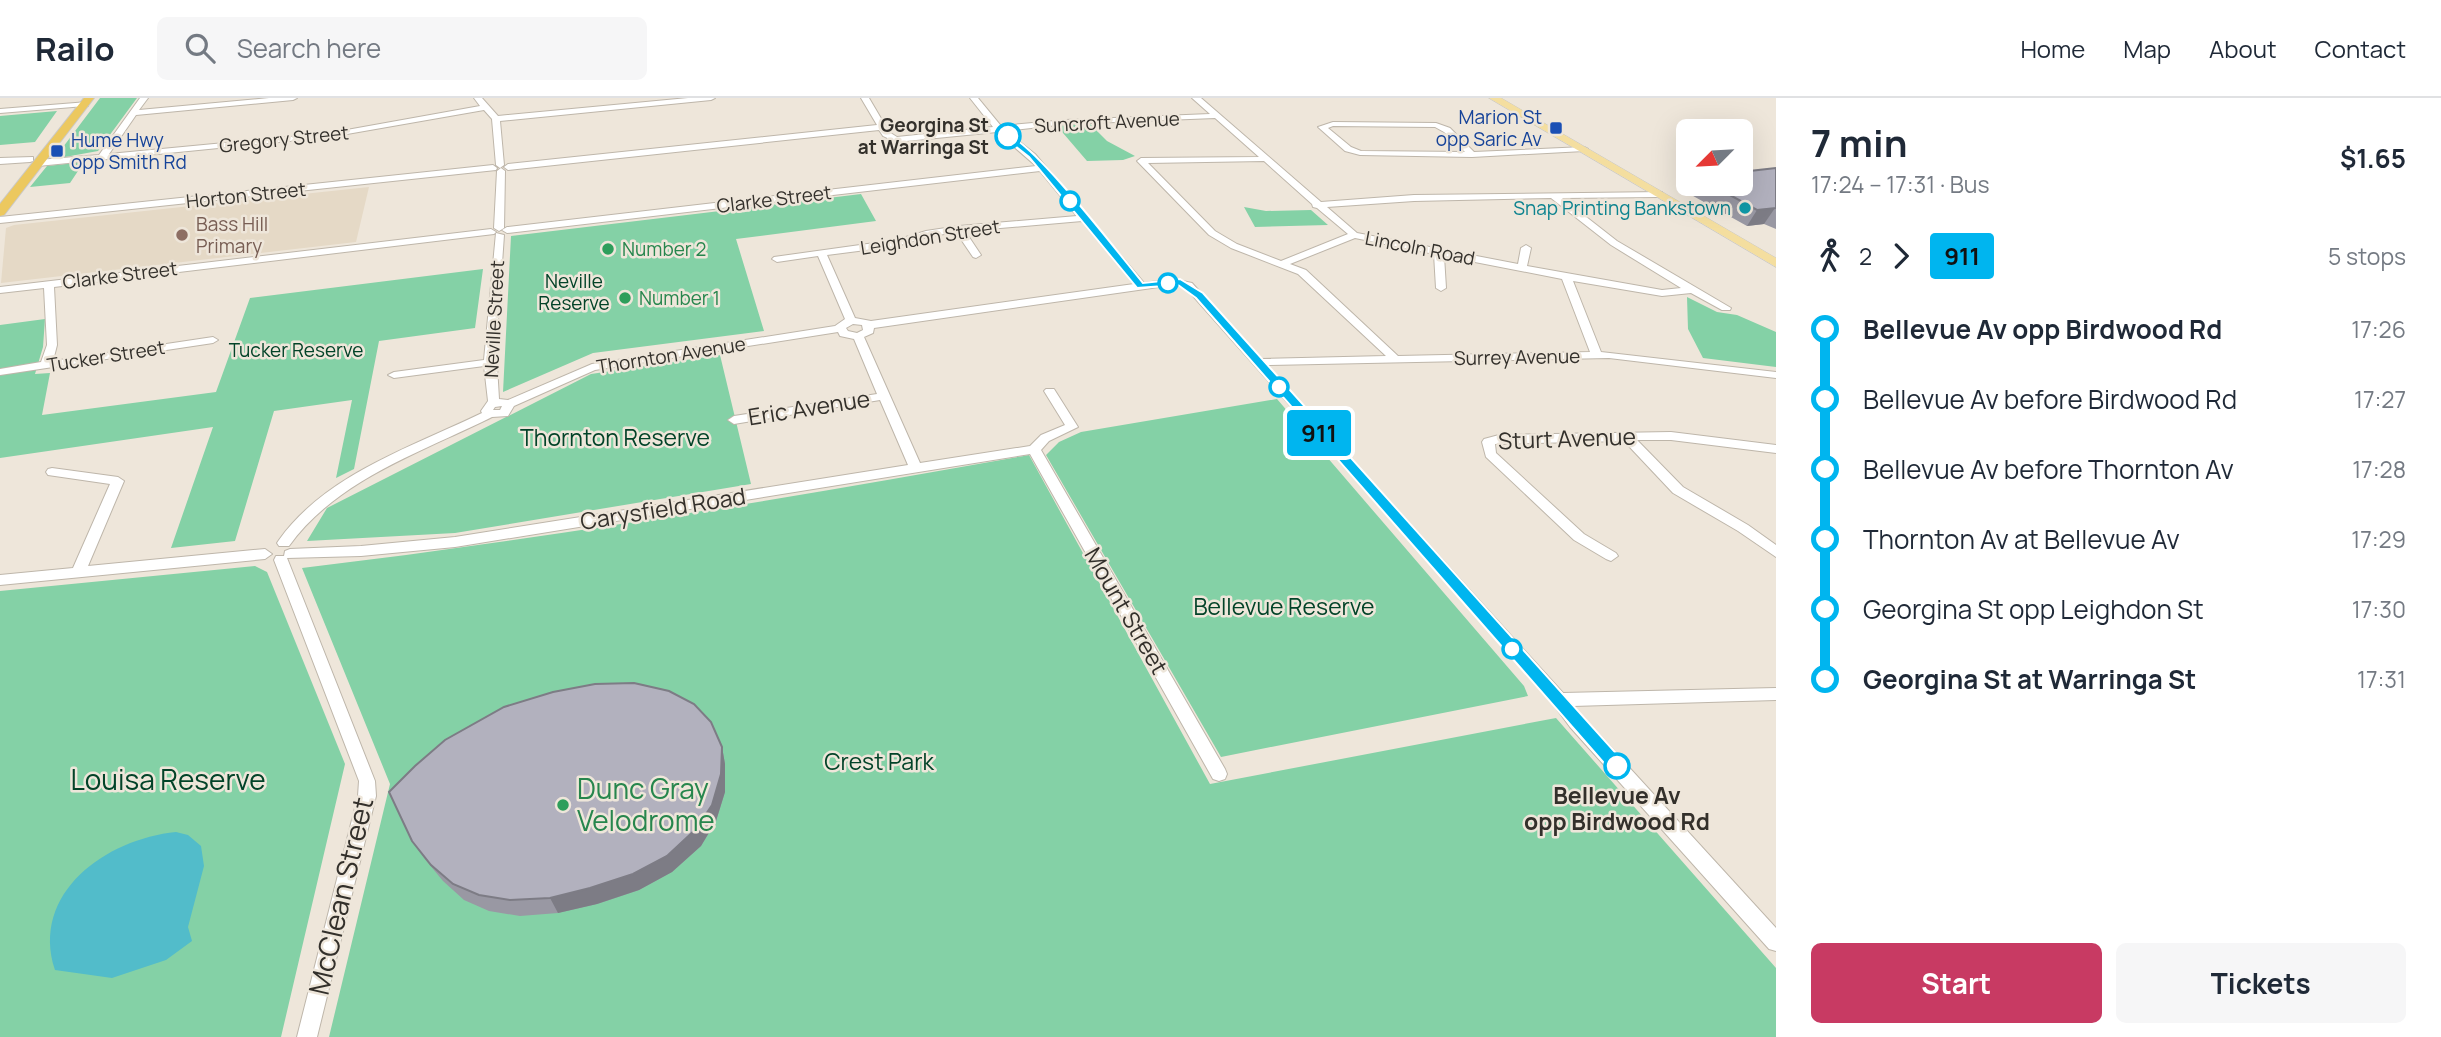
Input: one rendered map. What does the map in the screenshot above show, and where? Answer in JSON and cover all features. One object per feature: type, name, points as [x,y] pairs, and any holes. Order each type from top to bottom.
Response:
[{"type":"highway","points":[[0,212],[34,161],[81,101]]},
{"type":"highway","points":[[0,192],[34,161]]},
{"type":"main road","points":[[1494,98],[1776,263]]},
{"type":"street","points":[[102,157],[144,98]]},
{"type":"street","points":[[135,113],[293,98]]},
{"type":"street","points":[[478,98],[496,119],[711,98]]},
{"type":"street","points":[[865,98],[882,127]]},
{"type":"street","points":[[974,98],[999,129],[1042,168],[1141,286]]},
{"type":"street","name":"Lincoln Road","points":[[1196,98],[1316,205],[1354,235],[1662,293],[1692,290]]},
{"type":"street","points":[[0,111],[81,101]]},
{"type":"street","name":"Gregory Street","points":[[0,162],[102,157],[344,133],[486,107]]},
{"type":"street","name":"Suncroft Avenue","points":[[882,127],[896,142],[1066,122],[1215,116]]},
{"type":"street","name":"Neville Street","points":[[492,408],[491,362],[500,168],[496,119]]},
{"type":"street","points":[[1312,122],[1324,125],[1440,124],[1470,152]]},
{"type":"street","points":[[1324,125],[1324,130],[1355,154],[1584,149]]},
{"type":"street","name":"Horton Street","points":[[0,220],[882,127]]},
{"type":"street","points":[[1264,159],[1141,161],[1212,233],[1234,246],[1302,272],[1394,358]]},
{"type":"street","name":"Clarke Street","points":[[0,290],[1042,168]]},
{"type":"street","points":[[1316,205],[1413,198],[1659,194]]},
{"type":"street","points":[[1555,196],[1577,216],[1692,290],[1726,308]]},
{"type":"street","name":"Leighdon Street","points":[[777,259],[897,243],[926,234],[959,229],[1084,218]]},
{"type":"street","points":[[959,229],[976,255]]},
{"type":"street","points":[[1284,263],[1354,235]]},
{"type":"street","points":[[1522,267],[1526,248]]},
{"type":"street","points":[[1439,253],[1441,288]]},
{"type":"street","points":[[822,254],[851,320]]},
{"type":"street","points":[[1566,276],[1597,355]]},
{"type":"street","points":[[869,325],[869,331],[858,336],[844,334],[839,329],[844,322],[851,320],[869,325],[1141,286],[1177,282],[1188,285],[1776,942]]},
{"type":"street","points":[[46,366],[52,345],[49,284]]},
{"type":"street","name":"Thornton Avenue","points":[[492,408],[509,404],[592,367],[839,329]]},
{"type":"street","points":[[858,336],[916,469]]},
{"type":"street","name":"Tucker Street","points":[[0,372],[213,340]]},
{"type":"street","name":"Surrey Avenue","points":[[1258,362],[1597,355],[1634,357],[1776,375]]},
{"type":"street","points":[[394,375],[491,362]]},
{"type":"street","points":[[1034,449],[1045,438],[1072,427],[1051,391]]},
{"type":"street","name":"Eric Avenue","points":[[734,419],[884,396]]},
{"type":"street","points":[[280,553],[301,518],[334,492],[492,408]]},
{"type":"street","points":[[1626,436],[1678,490],[1776,552]]},
{"type":"street","name":"Sturt Avenue","points":[[1611,556],[1570,529],[1490,454],[1486,446],[1488,442],[1499,439],[1626,436],[1696,438],[1776,449]]},
{"type":"street","name":"Carysfield Road","points":[[0,580],[79,570],[280,553],[361,551],[455,542],[1034,449]]},
{"type":"street","name":"Mount Street","points":[[1034,449],[1219,774]]},
{"type":"street","points":[[52,472],[118,481],[79,570]]},
{"type":"street","name":"McClean Street","points":[[280,553],[368,782],[367,796],[307,1037]]},
{"type":"street","points":[[1559,700],[1776,694]]},
{"type":"shaded area","name":"Bass Hill Primary","points":[[369,187],[356,242],[1,283],[6,228],[14,225]]},
{"type":"green space","points":[[100,98],[137,98],[98,151],[54,159]]},
{"type":"green space","points":[[57,111],[35,142],[0,145],[0,116]]},
{"type":"green space","points":[[1090,124],[1107,141],[1135,156],[1123,160],[1087,161],[1057,126]]},
{"type":"green space","points":[[84,162],[70,183],[30,187],[47,166]]},
{"type":"green space","name":"Neville Reserve","points":[[861,194],[876,221],[736,239],[764,331],[593,353],[503,392],[511,236]]},
{"type":"green space","points":[[1244,207],[1266,211],[1311,210],[1328,225],[1255,227]]},
{"type":"green space","name":"Tucker Reserve","points":[[483,269],[475,328],[379,341],[354,469],[336,478],[352,400],[274,411],[235,541],[171,548],[213,427],[0,458],[0,325],[45,319],[43,347],[35,374],[50,373],[42,415],[216,392],[250,298]]},
{"type":"green space","points":[[1687,297],[1717,312],[1737,315],[1776,332],[1776,367],[1703,358],[1688,329]]},
{"type":"green space","name":"Thornton Reserve","points":[[720,355],[751,484],[455,533],[307,541],[327,508],[591,374]]},
{"type":"green space","name":"Bellevue Reserve","points":[[1277,399],[1524,686],[1528,696],[1221,757],[1046,455],[1059,442],[1081,432]]},
{"type":"green space","name":"Crest Park","points":[[1029,455],[1210,784],[1556,718],[1776,968],[1776,1037],[329,1037],[390,784],[302,568],[667,517]]},
{"type":"green space","name":"Louisa Reserve","points":[[255,566],[267,572],[345,764],[281,1037],[0,1037],[0,591]]},
{"type":"water","points":[[176,832],[188,835],[201,846],[204,866],[188,927],[192,941],[166,960],[112,978],[55,970],[50,942],[54,917],[64,894],[80,875],[100,858],[124,846]]},
{"type":"building","points":[[1776,168],[1776,208],[1757,210],[1732,196],[1754,196],[1754,171]]},
{"type":"building","name":"Dunc Gray Velodrome","points":[[634,683],[669,691],[694,704],[711,722],[722,747],[721,774],[712,805],[696,829],[667,856],[633,874],[590,888],[550,898],[510,900],[479,895],[453,884],[431,865],[412,841],[389,792],[415,766],[445,740],[504,707],[553,692],[595,684]]},
{"type":"bus line","name":"911","points":[[1008,136],[1032,156],[1141,286],[1180,282],[1199,295],[1617,766]]},
{"type":"place","name":"Marion St opp Saric Av","points":[[1556,128]]},
{"type":"place","name":"Georgina St at Warringa St","points":[[1008,136]]},
{"type":"place","name":"Hume Hwy opp Smith Rd","points":[[57,151]]},
{"type":"place","name":"Snap Printing Bankstown","points":[[1745,208]]},
{"type":"place","name":"Bass Hill Primary","points":[[182,235]]},
{"type":"place","name":"Number 2","points":[[608,249]]},
{"type":"place","name":"Number 1","points":[[625,298]]},
{"type":"place","name":"Bellevue Av opp Birdwood Rd","points":[[1617,766]]},
{"type":"place","name":"Dunc Gray Velodrome","points":[[563,805]]}]
